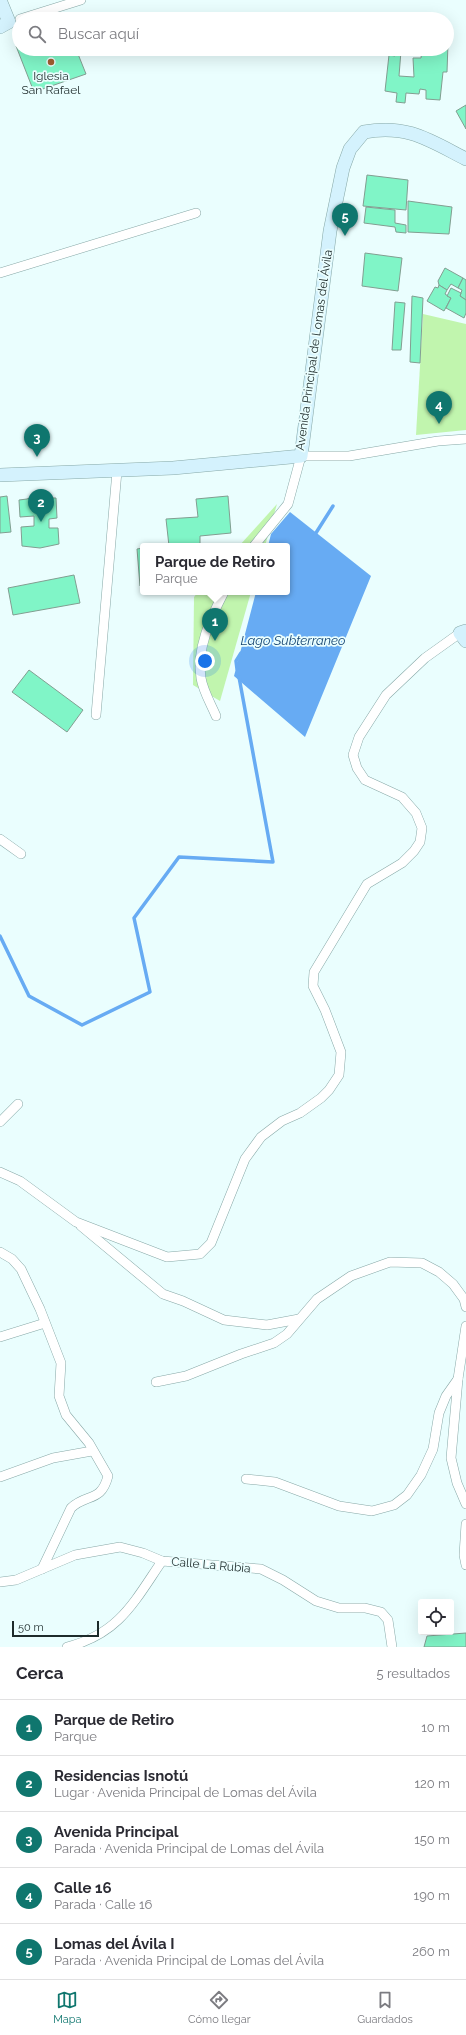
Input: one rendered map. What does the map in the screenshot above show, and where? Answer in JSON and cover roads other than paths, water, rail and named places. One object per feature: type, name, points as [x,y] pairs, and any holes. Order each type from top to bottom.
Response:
[{"type":"street","points":[[0,0],[12,22]]},
{"type":"street","points":[[43,12],[81,0]]},
{"type":"street","name":"Avenida Principal de Lomas del Ávila","points":[[0,475],[116,471],[301,456],[330,231],[343,168],[350,149],[364,132],[384,129],[419,135],[466,159]]},
{"type":"street","points":[[0,273],[196,213]]},
{"type":"street","points":[[256,543],[288,504],[301,456],[349,456],[438,441],[466,438]]},
{"type":"street","points":[[96,715],[116,471]]},
{"type":"street","points":[[216,716],[201,678],[202,657],[204,637],[223,595]]},
{"type":"street","points":[[76,1222],[167,1256],[200,1254],[211,1243],[245,1159],[261,1137],[282,1121],[300,1113],[329,1090],[339,1075],[342,1052],[325,1010],[313,986],[314,972],[367,884],[402,863],[414,851],[420,842],[422,828],[416,813],[402,797],[366,780],[358,768],[353,755],[359,737],[386,695],[425,658],[464,635]]},
{"type":"street","points":[[0,838],[21,854]]},
{"type":"street","points":[[0,1122],[18,1104]]},
{"type":"street","points":[[0,1172],[20,1181],[76,1222],[162,1294],[224,1320],[267,1325],[299,1319]]},
{"type":"street","points":[[0,1252],[12,1259],[21,1269],[61,1363],[59,1396],[66,1415],[89,1444],[108,1476],[106,1484],[98,1495],[77,1502],[71,1508],[42,1568]]},
{"type":"street","points":[[156,1382],[186,1376],[241,1354],[274,1343],[287,1334],[317,1299],[351,1276],[390,1262],[422,1263],[439,1272],[453,1284],[464,1298],[466,1307]]},
{"type":"street","points":[[0,1337],[45,1323]]},
{"type":"street","points":[[466,1326],[458,1379],[451,1458],[457,1484],[466,1504]]},
{"type":"street","points":[[246,1479],[275,1482],[339,1506],[372,1511],[394,1505],[408,1494],[422,1475],[433,1449],[439,1413],[446,1396],[458,1379]]},
{"type":"street","points":[[0,1477],[53,1458],[92,1451]]},
{"type":"street","points":[[466,1524],[464,1555],[466,1564]]},
{"type":"street","name":"Calle La Rubia","points":[[0,1582],[16,1580],[75,1555],[120,1547],[143,1553],[162,1561],[261,1569],[283,1580],[316,1601],[338,1608],[365,1608],[381,1612],[388,1620],[392,1647]]},
{"type":"street","points":[[67,1647],[85,1642],[112,1627],[135,1601],[162,1561]]},
{"type":"water","name":"Lago Subterraneo","points":[[290,512],[371,576],[305,737],[234,676],[255,595],[290,595],[290,543],[269,543],[271,534]]},
{"type":"waterway","points":[[314,536],[333,506]]},
{"type":"waterway","points":[[237,669],[236,661],[241,653]]},
{"type":"waterway","points":[[0,936],[29,996],[82,1025],[150,992],[134,918],[179,857],[273,862],[239,677]]},
{"type":"place","name":"Iglesia San Rafael","points":[[51,62]]},
{"type":"place","name":"Lomas del Ávila I","points":[[345,236]]},
{"type":"place","name":"Calle 16","points":[[439,424]]},
{"type":"place","name":"Avenida Principal","points":[[37,457]]},
{"type":"place","name":"Residencias Isnotú","points":[[41,522]]},
{"type":"place","name":"Parque de Retiro","points":[[215,641]]}]
